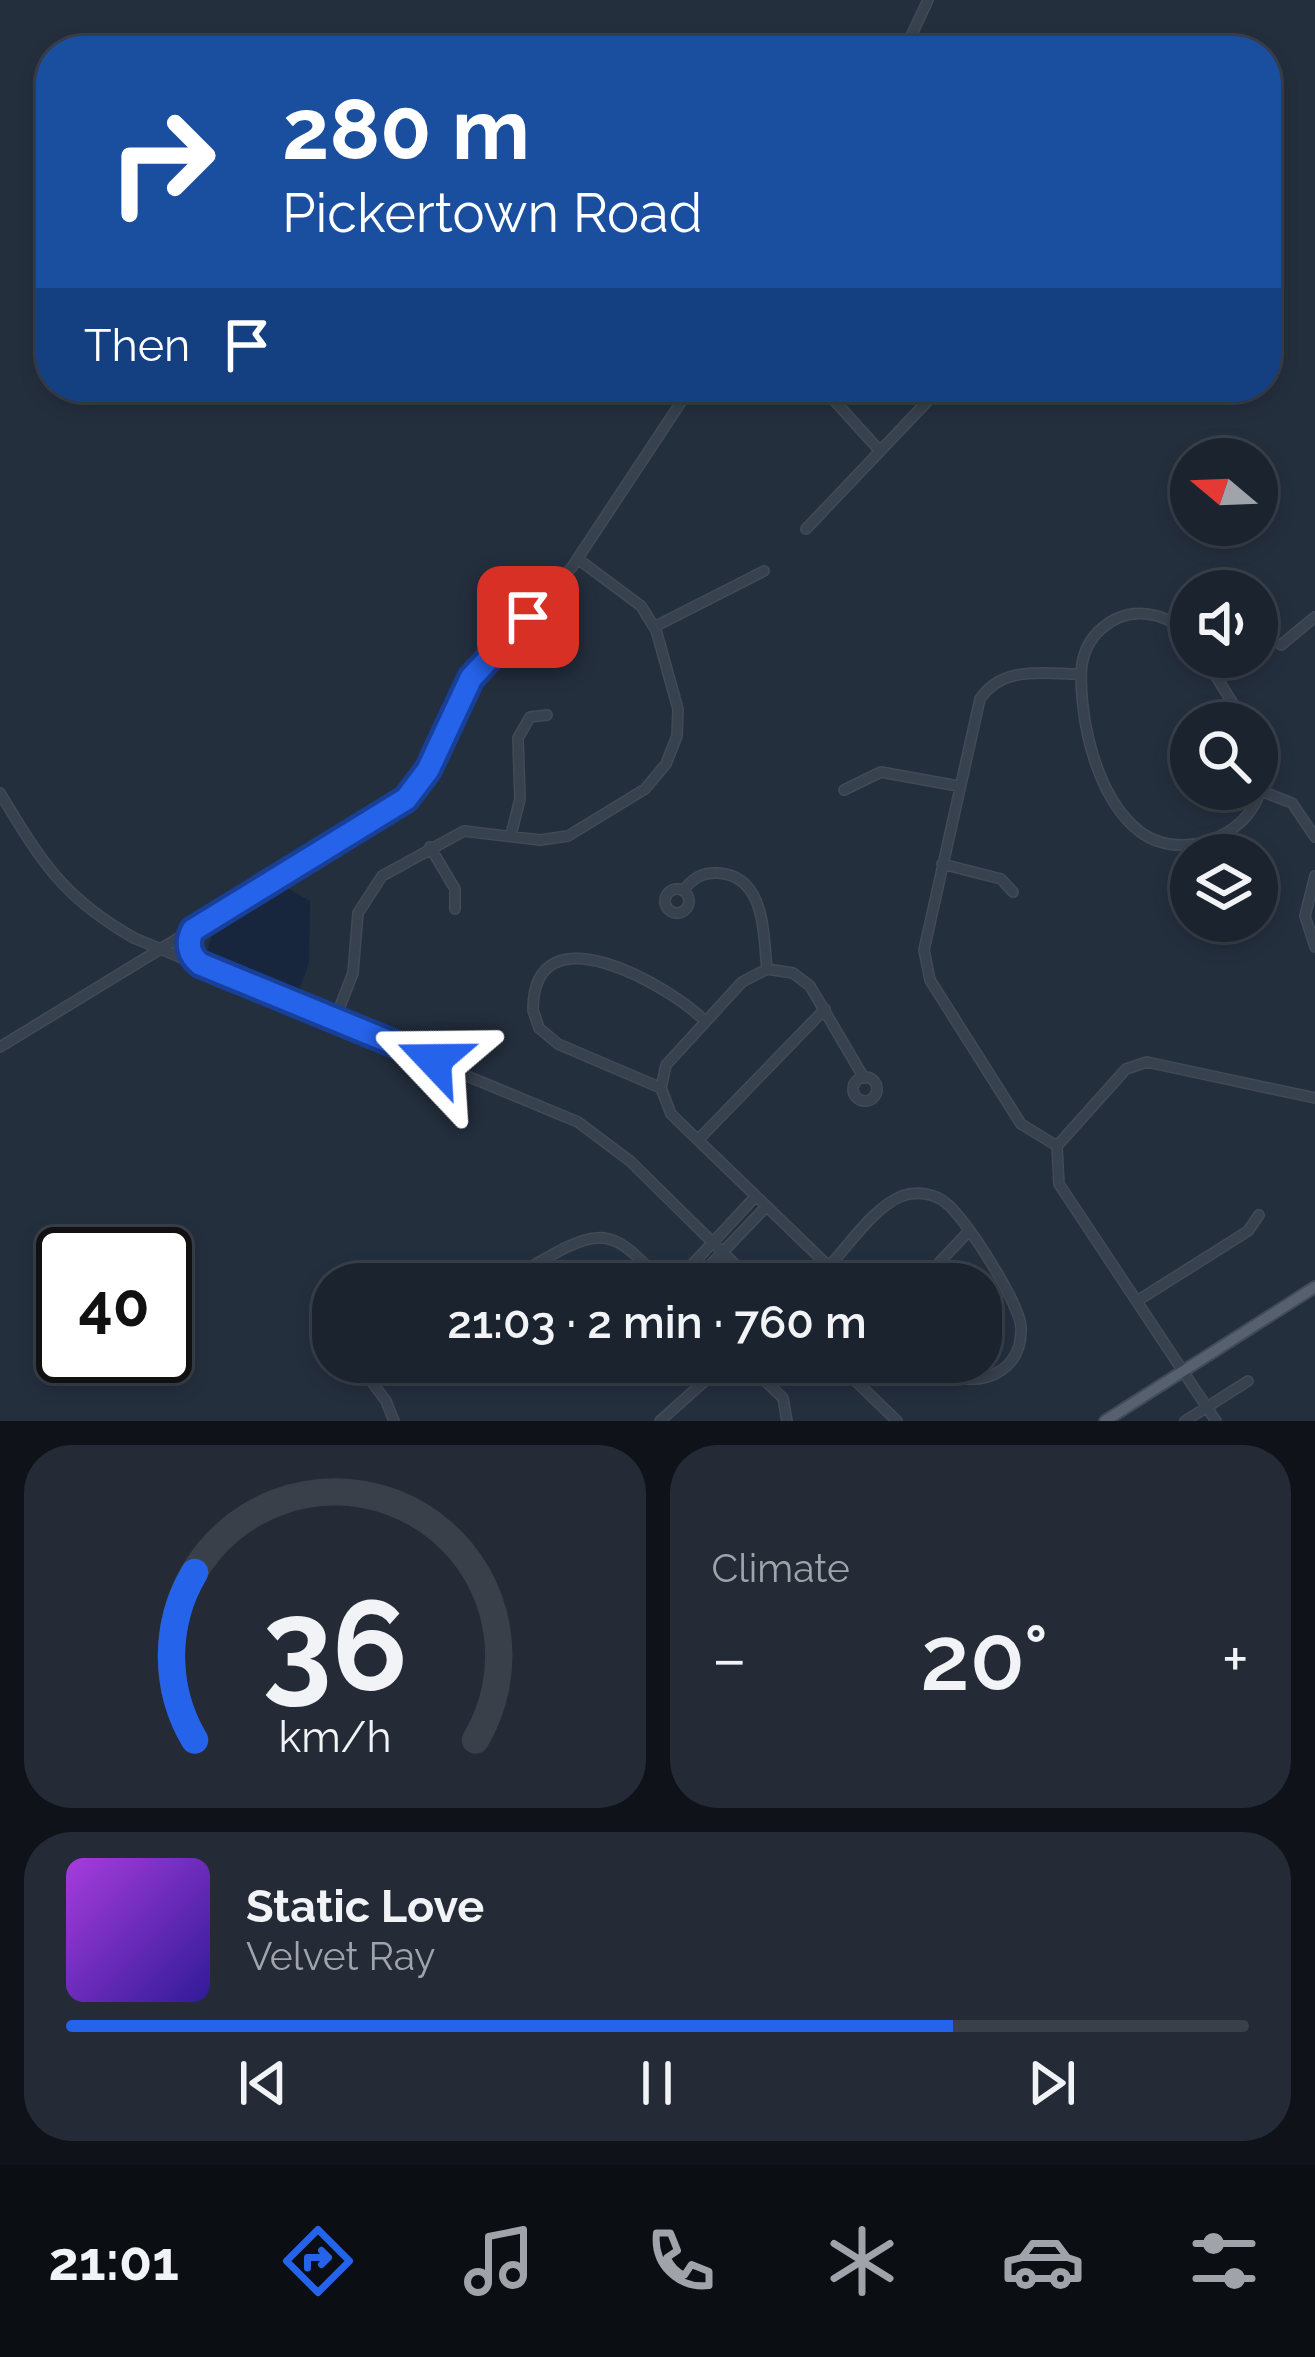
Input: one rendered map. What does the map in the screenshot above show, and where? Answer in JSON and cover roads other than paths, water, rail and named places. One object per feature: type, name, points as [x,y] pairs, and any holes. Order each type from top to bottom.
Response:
[{"type":"main road","points":[[1105,1421],[1315,1287]]},
{"type":"street","points":[[911,36],[928,0]]},
{"type":"street","points":[[0,1047],[406,799],[428,770],[477,669],[578,559],[681,402]]},
{"type":"street","points":[[836,402],[880,451]]},
{"type":"street","points":[[806,529],[927,402]]},
{"type":"street","points":[[335,1018],[353,973],[363,898],[382,876],[470,830],[547,841],[568,836],[645,789],[659,774],[677,736],[678,710],[654,627],[641,607],[578,559]]},
{"type":"street","points":[[654,627],[764,571]]},
{"type":"street","points":[[1170,621],[1126,615],[1094,637],[1079,674],[1092,758],[1138,830],[1177,841],[1222,836],[1251,810]]},
{"type":"street","points":[[1281,645],[1315,617]]},
{"type":"street","points":[[1057,1146],[1021,1124],[930,980],[924,950],[976,707],[993,683],[1017,674],[1079,674]]},
{"type":"street","points":[[511,835],[520,799],[518,738],[530,717],[547,715]]},
{"type":"street","points":[[844,790],[881,772],[958,786]]},
{"type":"street","points":[[0,793],[65,892],[136,939],[578,1122],[630,1161],[733,1263]]},
{"type":"street","points":[[1278,798],[1292,803],[1315,837]]},
{"type":"street","points":[[430,848],[455,889],[454,909]]},
{"type":"street","points":[[942,864],[1001,879],[1013,892]]},
{"type":"street","points":[[684,890],[694,878],[716,873],[748,886],[759,907],[767,969]]},
{"type":"street","points":[[1315,876],[1305,916],[1315,947]]},
{"type":"street","points":[[193,930],[189,948],[200,964]]},
{"type":"street","points":[[136,939],[142,949],[137,964]]},
{"type":"street","points":[[661,1088],[550,1039],[533,1010],[540,979],[561,960],[592,959],[675,994],[705,1021]]},
{"type":"street","points":[[825,1263],[671,1114],[661,1088],[666,1065],[705,1021],[745,980],[767,969],[800,977],[825,1009],[864,1078]]},
{"type":"street","points":[[698,1140],[825,1009]]},
{"type":"street","points":[[1216,1421],[1059,1184],[1057,1146],[1126,1070],[1147,1062],[1315,1098]]},
{"type":"street","points":[[833,1263],[887,1205],[911,1194],[942,1200],[988,1263]]},
{"type":"street","points":[[692,1263],[755,1197]]},
{"type":"street","points":[[712,1263],[766,1207]]},
{"type":"street","points":[[1137,1301],[1248,1231],[1258,1215]]},
{"type":"street","points":[[939,1263],[968,1232]]},
{"type":"street","points":[[546,1263],[593,1235],[622,1242],[644,1263]]},
{"type":"street","points":[[1002,1286],[1016,1308],[1019,1345],[1002,1367]]},
{"type":"street","points":[[1185,1421],[1248,1381]]},
{"type":"street","points":[[373,1383],[394,1421]]},
{"type":"street","points":[[660,1421],[702,1383]]},
{"type":"street","points":[[767,1383],[783,1398],[787,1421]]},
{"type":"street","points":[[858,1383],[897,1421]]},
{"type":"water","points":[[287,888],[310,901],[309,963],[299,990],[207,951],[213,933]]}]
